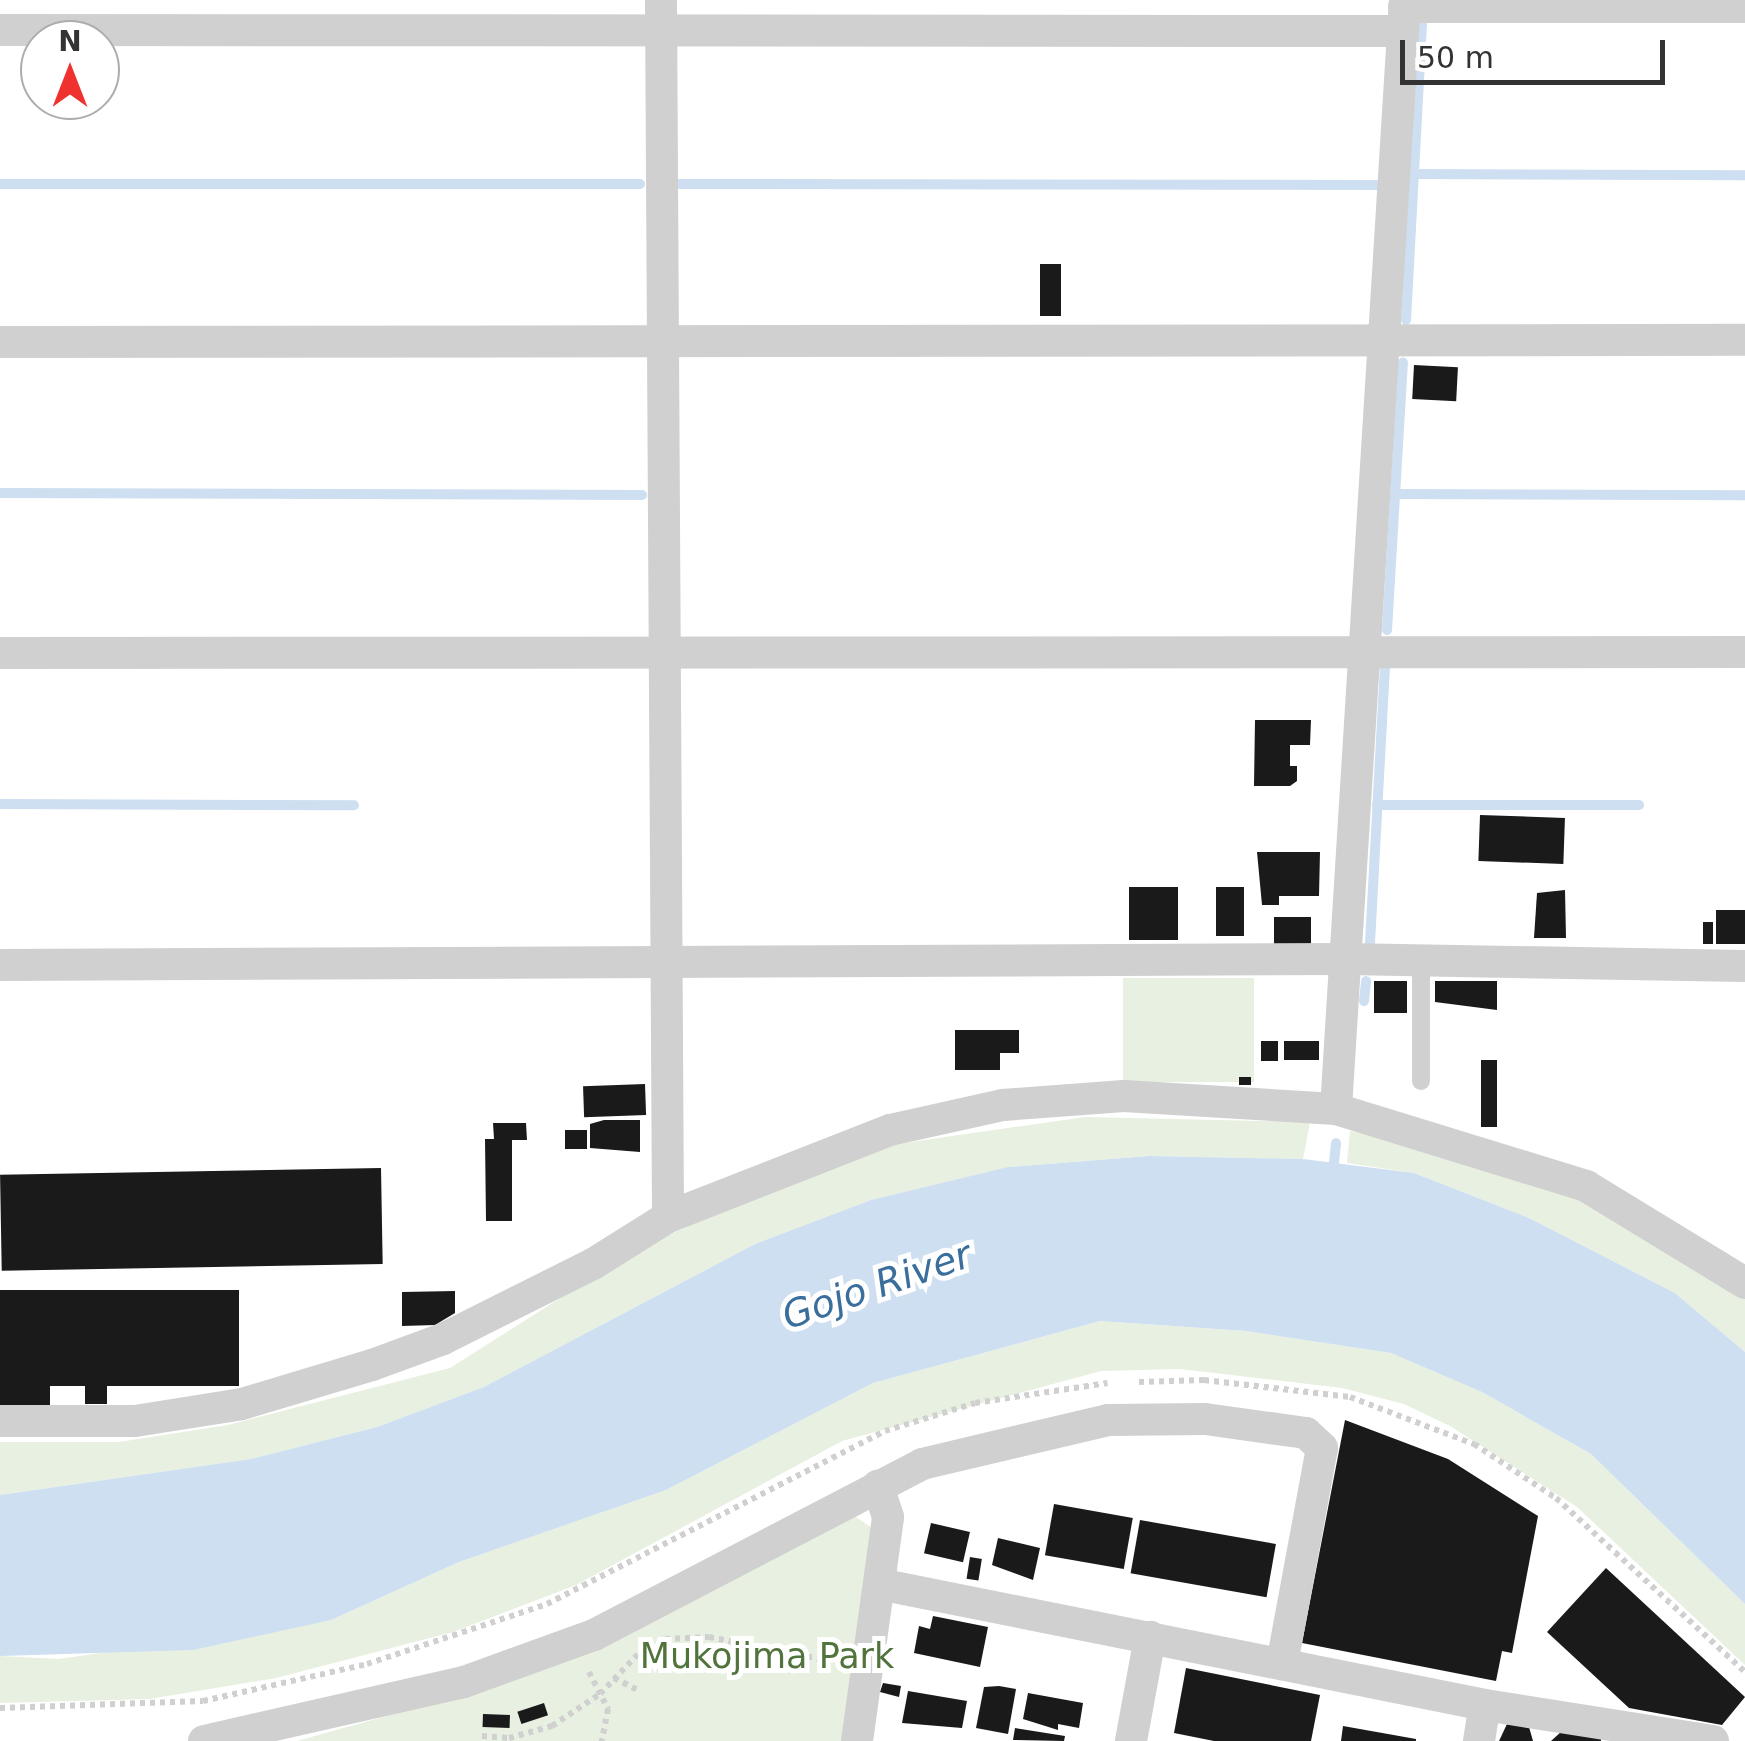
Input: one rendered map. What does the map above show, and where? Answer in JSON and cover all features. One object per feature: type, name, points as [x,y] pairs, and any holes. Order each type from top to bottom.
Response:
[{"type":"street","points":[[0,30],[661,16],[1404,13],[1745,7]]},
{"type":"street","points":[[1336,1109],[1404,13]]},
{"type":"street","points":[[661,16],[668,1217]]},
{"type":"street","points":[[0,342],[1745,340]]},
{"type":"street","points":[[0,653],[1745,652]]},
{"type":"street","points":[[0,965],[666,966],[1345,959],[1745,966]]},
{"type":"street","points":[[0,1421],[135,1422],[242,1404],[372,1365],[443,1340],[593,1264],[668,1217],[890,1130],[1003,1105],[1124,1096],[1336,1109],[1586,1186],[1745,1283]]},
{"type":"street","points":[[196,1740],[377,1705],[574,1642],[922,1464],[1108,1420],[1206,1419],[1306,1432],[1322,1448],[1282,1664]]},
{"type":"street","points":[[857,1741],[888,1518],[878,1486]]},
{"type":"street","points":[[879,1584],[1485,1705],[1713,1741]]},
{"type":"street","points":[[1131,1741],[1150,1638]]},
{"type":"street","points":[[1478,1741],[1485,1705]]},
{"type":"lane","points":[[1420,960],[1420,1081]]},
{"type":"path","points":[[482,1736],[524,1735],[552,1726],[600,1694],[636,1654],[672,1637],[775,1650],[867,1668]]},
{"type":"path","points":[[574,1642],[608,1709],[602,1741]]},
{"type":"path","points":[[771,1673],[775,1650]]},
{"type":"path","points":[[614,1678],[640,1691]]},
{"type":"green space","points":[[1123,978],[1254,978],[1254,1082],[1123,1082]]},
{"type":"green space","points":[[1085,1117],[1310,1122],[1303,1159],[1149,1156],[1009,1167],[871,1200],[755,1244],[484,1387],[377,1427],[251,1459],[0,1495],[0,1442],[119,1442],[228,1425],[450,1368],[636,1250],[741,1202],[890,1145]]},
{"type":"green space","points":[[1350,1131],[1399,1139],[1581,1196],[1745,1295],[1745,1352],[1675,1293],[1529,1218],[1414,1173],[1347,1163]]},
{"type":"green space","points":[[1100,1321],[1246,1331],[1391,1353],[1482,1392],[1591,1454],[1745,1604],[1745,1665],[1577,1507],[1450,1426],[1404,1404],[1342,1388],[1180,1369],[1101,1371],[842,1441],[576,1585],[453,1632],[276,1678],[149,1699],[0,1703],[0,1656],[59,1659],[331,1620],[459,1562],[666,1490],[873,1383]]},
{"type":"green space","name":"Mukojima Park","points":[[850,1513],[872,1528],[841,1741],[297,1741],[487,1688]]},
{"type":"water","name":"Gojo River","points":[[1149,1156],[1303,1159],[1414,1173],[1529,1218],[1675,1293],[1745,1352],[1745,1604],[1591,1454],[1482,1392],[1391,1353],[1246,1331],[1100,1321],[873,1383],[666,1490],[459,1562],[331,1620],[193,1650],[0,1656],[0,1495],[251,1459],[377,1427],[484,1387],[755,1244],[871,1200],[1008,1167]]},
{"type":"building","points":[[1040,264],[1061,264],[1061,316],[1040,316]]},
{"type":"building","points":[[1414,365],[1458,367],[1456,401],[1412,399]]},
{"type":"building","points":[[1255,720],[1311,720],[1310,745],[1290,745],[1290,766],[1297,766],[1297,781],[1290,786],[1254,786]]},
{"type":"building","points":[[1480,815],[1565,818],[1563,864],[1478,861]]},
{"type":"building","points":[[1257,852],[1320,852],[1319,896],[1279,896],[1279,905],[1262,905]]},
{"type":"building","points":[[1129,887],[1178,887],[1178,940],[1129,940]]},
{"type":"building","points":[[1216,887],[1244,887],[1244,936],[1216,936]]},
{"type":"building","points":[[1565,890],[1566,938],[1534,938],[1537,893]]},
{"type":"building","points":[[1716,910],[1745,910],[1745,944],[1716,944]]},
{"type":"building","points":[[1274,917],[1311,917],[1311,946],[1274,946]]},
{"type":"building","points":[[1703,922],[1713,922],[1713,944],[1703,944]]},
{"type":"building","points":[[1374,981],[1407,981],[1407,1013],[1374,1013]]},
{"type":"building","points":[[1435,981],[1497,981],[1497,1010],[1435,1002]]},
{"type":"building","points":[[955,1030],[1019,1030],[1019,1053],[1000,1053],[1000,1070],[955,1070]]},
{"type":"building","points":[[1261,1041],[1278,1041],[1278,1061],[1261,1061]]},
{"type":"building","points":[[1284,1041],[1319,1041],[1319,1060],[1284,1060]]},
{"type":"building","points":[[1481,1060],[1497,1060],[1497,1127],[1481,1127]]},
{"type":"building","points":[[1239,1077],[1251,1077],[1251,1085],[1239,1085]]},
{"type":"building","points":[[645,1084],[646,1115],[584,1117],[583,1086]]},
{"type":"building","points":[[640,1120],[640,1152],[590,1148],[590,1124]]},
{"type":"building","points":[[493,1123],[526,1123],[527,1140],[512,1140],[512,1221],[486,1221],[485,1139],[494,1139]]},
{"type":"building","points":[[565,1130],[587,1130],[587,1149],[565,1149]]},
{"type":"building","points":[[381,1168],[383,1264],[2,1271],[0,1175]]},
{"type":"building","points":[[0,1290],[239,1290],[239,1386],[107,1386],[107,1404],[85,1404],[85,1386],[50,1386],[50,1406],[0,1406]]},
{"type":"building","points":[[455,1291],[455,1313],[435,1325],[402,1326],[402,1292]]},
{"type":"building","points":[[1345,1420],[1448,1459],[1538,1516],[1512,1653],[1502,1651],[1496,1681],[1302,1643]]},
{"type":"building","points":[[1054,1504],[1133,1518],[1124,1569],[1045,1555]]},
{"type":"building","points":[[1140,1520],[1276,1544],[1267,1597],[1131,1573]]},
{"type":"building","points":[[931,1523],[970,1532],[963,1562],[924,1553]]},
{"type":"building","points":[[998,1538],[1040,1548],[1033,1580],[992,1565]]},
{"type":"building","points":[[970,1557],[982,1559],[978,1581],[967,1579]]},
{"type":"building","points":[[1606,1568],[1745,1697],[1722,1725],[1629,1708],[1547,1632]]},
{"type":"building","points":[[933,1616],[988,1627],[980,1667],[914,1653],[919,1626],[930,1629]]},
{"type":"building","points":[[1186,1668],[1320,1695],[1311,1741],[1214,1741],[1174,1733]]},
{"type":"building","points":[[883,1683],[901,1686],[899,1697],[880,1692]]},
{"type":"building","points":[[984,1687],[1016,1689],[1008,1734],[976,1728]]},
{"type":"building","points":[[908,1691],[967,1701],[962,1728],[902,1723]]},
{"type":"building","points":[[1028,1693],[1083,1703],[1079,1728],[1058,1724],[1058,1730],[1023,1719]]},
{"type":"building","points":[[544,1703],[548,1715],[521,1724],[517,1712]]},
{"type":"building","points":[[483,1714],[510,1715],[510,1728],[483,1727]]},
{"type":"building","points":[[1507,1724],[1529,1727],[1533,1741],[1499,1741]]},
{"type":"building","points":[[1343,1726],[1416,1739],[1416,1741],[1341,1741]]},
{"type":"building","points":[[1015,1728],[1065,1736],[1064,1741],[1013,1740]]},
{"type":"building","points":[[1562,1731],[1601,1739],[1601,1741],[1551,1741]]},
{"type":"waterway","points":[[1406,320],[1422,22]]},
{"type":"waterway","points":[[1414,174],[1745,175]]},
{"type":"waterway","points":[[0,184],[640,184]]},
{"type":"waterway","points":[[680,184],[1381,185]]},
{"type":"waterway","points":[[1387,630],[1403,362]]},
{"type":"waterway","points":[[0,493],[642,495]]},
{"type":"waterway","points":[[1396,494],[1745,495]]},
{"type":"waterway","points":[[1370,943],[1385,666]]},
{"type":"waterway","points":[[0,804],[354,805]]},
{"type":"waterway","points":[[1377,805],[1639,805]]},
{"type":"waterway","points":[[1364,1001],[1366,981]]},
{"type":"waterway","points":[[1333,1172],[1336,1143]]}]
